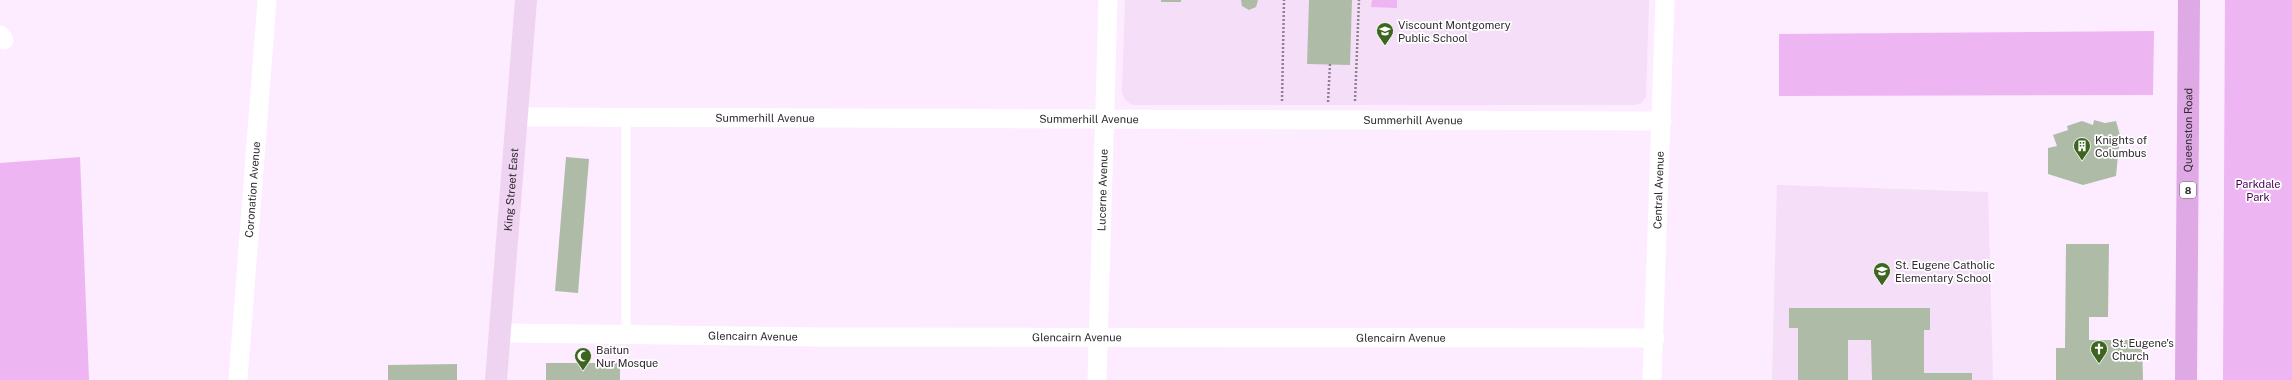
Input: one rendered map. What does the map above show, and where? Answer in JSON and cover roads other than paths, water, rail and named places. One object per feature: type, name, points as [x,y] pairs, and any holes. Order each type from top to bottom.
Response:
[{"type":"main road","name":"King Street East","points":[[496,380],[526,0]]},
{"type":"main road","name":"Queenston Road","points":[[2186,380],[2189,0]]},
{"type":"street","name":"Coronation Avenue","points":[[238,380],[267,0]]},
{"type":"street","name":"Lucerne Avenue","points":[[1097,380],[1108,0]]},
{"type":"street","name":"Central Avenue","points":[[1652,380],[1655,338],[1665,0]]},
{"type":"street","name":"Summerhill Avenue","points":[[516,117],[1662,121]]},
{"type":"street","name":"Glencairn Avenue","points":[[500,334],[1655,338]]},
{"type":"lane","points":[[626,118],[626,335]]},
{"type":"place","name":"Viscount Montgomery Public School","points":[[1385,46]]},
{"type":"place","name":"Knights of Columbus","points":[[2082,161]]},
{"type":"place","name":"St. Eugene Catholic Elementary School","points":[[1882,286]]},
{"type":"place","name":"St. Eugene's Church","points":[[2099,364]]},
{"type":"place","name":"Baitun Nur Mosque","points":[[583,371]]},
{"type":"park label","name":"Parkdale Park","points":[[2258,190]]}]
